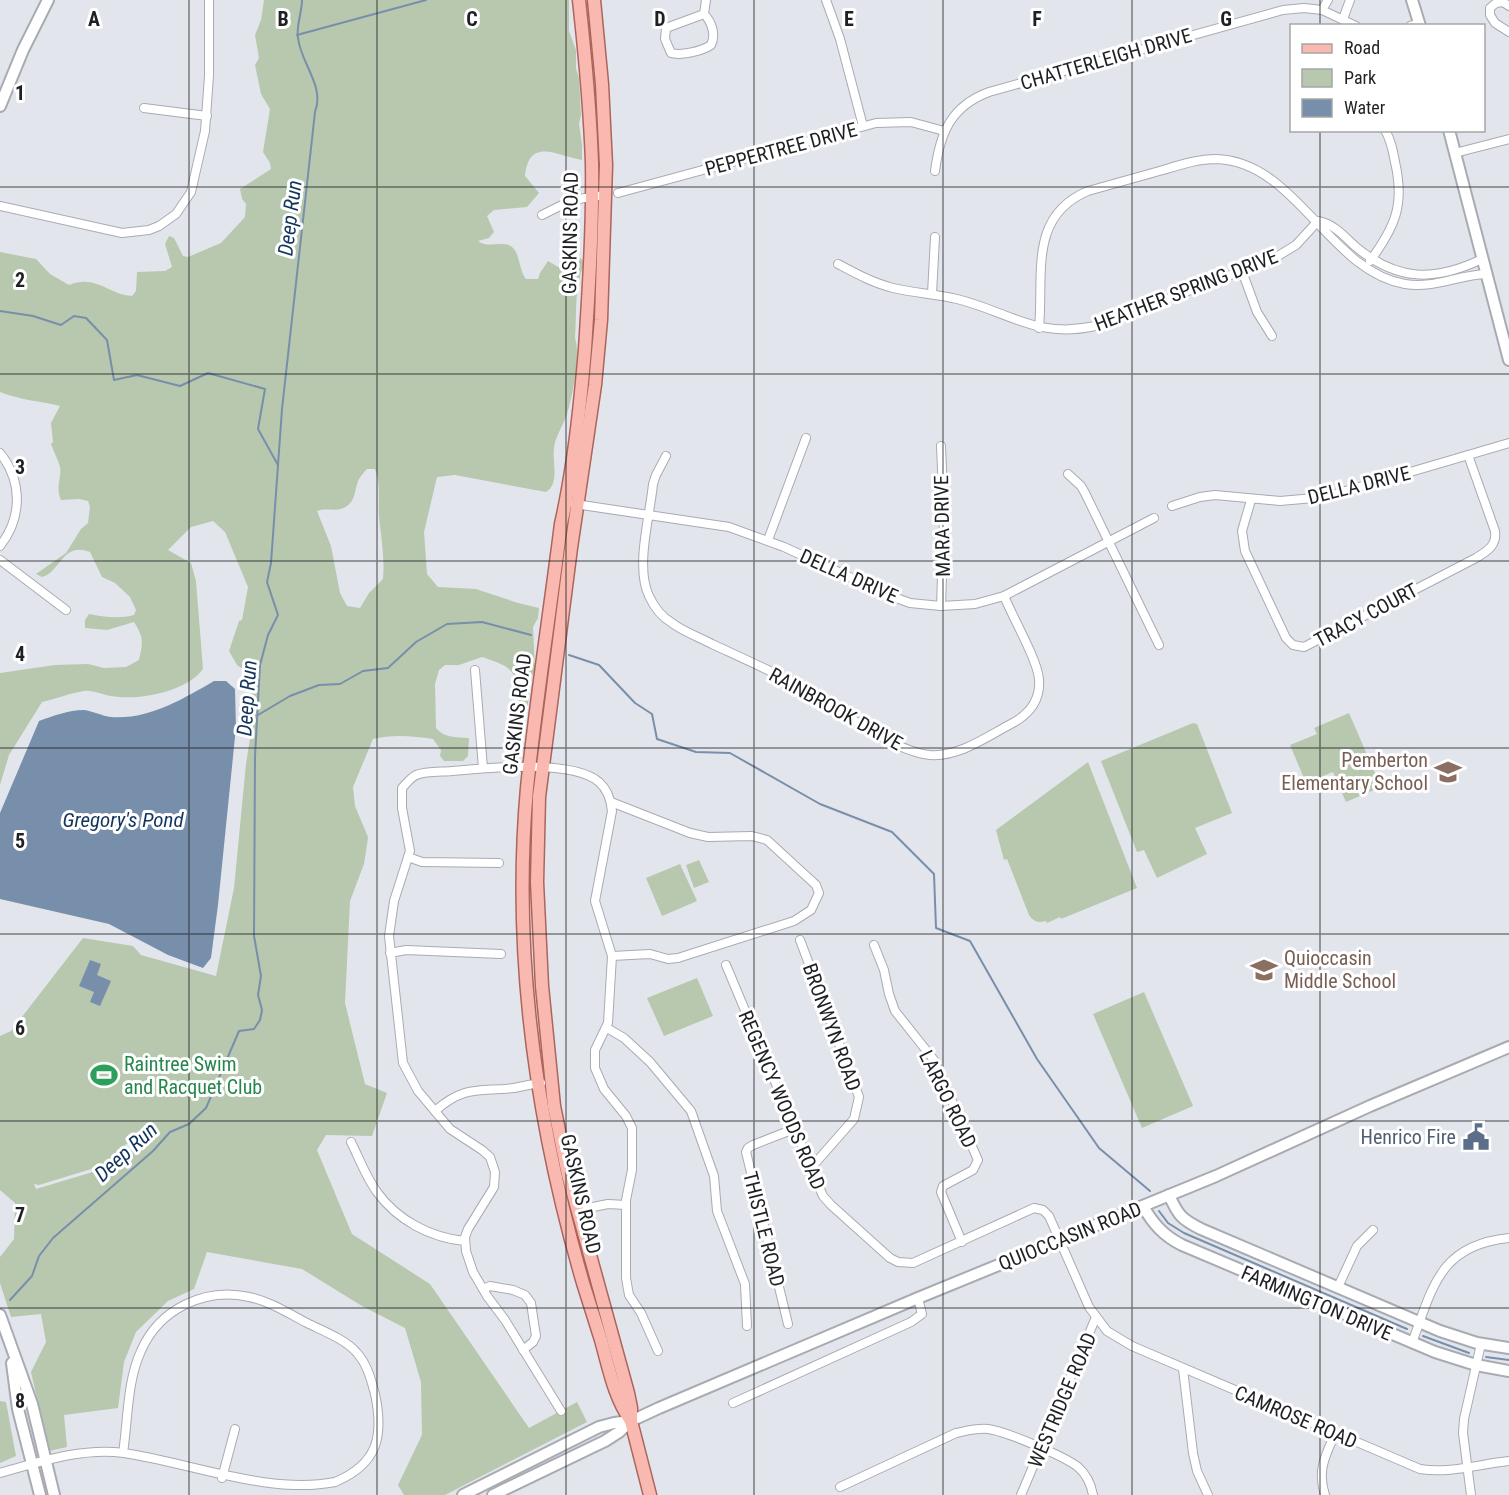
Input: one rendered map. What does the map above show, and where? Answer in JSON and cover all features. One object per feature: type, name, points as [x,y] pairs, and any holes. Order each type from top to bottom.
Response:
[{"type":"main road","name":"GASKINS ROAD","points":[[579,0],[590,112],[589,287],[572,503],[524,855],[524,918],[528,987],[548,1140],[568,1229],[619,1403],[631,1421]]},
{"type":"main road","name":"GASKINS ROAD","points":[[572,503],[595,385],[600,331],[605,156],[602,84],[594,0]]},
{"type":"main road","name":"GASKINS ROAD","points":[[537,767],[537,882],[542,986],[552,1081],[562,1146],[628,1393],[631,1421],[650,1495]]},
{"type":"street","points":[[0,106],[4,85],[48,0]]},
{"type":"street","points":[[0,206],[122,233],[137,233],[159,226],[176,214],[191,192],[207,116],[209,0]]},
{"type":"street","points":[[704,14],[666,28],[665,39],[671,53],[677,54],[711,45],[714,38],[710,22],[704,14],[706,0]]},
{"type":"street","points":[[826,0],[840,39],[863,126]]},
{"type":"street","points":[[1322,10],[1328,0]]},
{"type":"street","points":[[1343,19],[1350,0]]},
{"type":"street","points":[[1412,0],[1417,24]]},
{"type":"street","points":[[1509,6],[1500,2],[1491,7],[1490,11],[1491,18],[1509,32]]},
{"type":"street","name":"CHATTERLEIGH DRIVE","points":[[935,171],[944,131],[964,105],[989,92],[1283,10],[1304,8],[1322,10],[1352,24]]},
{"type":"street","points":[[144,108],[207,116]]},
{"type":"street","name":"PEPPERTREE DRIVE","points":[[618,193],[863,126],[901,121],[925,124],[944,131]]},
{"type":"street","points":[[1365,267],[1391,229],[1400,199],[1398,174],[1386,132]]},
{"type":"street","points":[[1450,132],[1509,360]]},
{"type":"street","points":[[1455,153],[1509,139]]},
{"type":"street","points":[[1039,328],[1042,253],[1046,232],[1066,204],[1088,191],[1197,161],[1226,160],[1242,164],[1263,174],[1318,221],[1331,225],[1372,259],[1395,272],[1425,275],[1468,265],[1482,259]]},
{"type":"street","points":[[542,215],[564,203],[605,195]]},
{"type":"street","points":[[1318,221],[1323,233],[1365,267],[1392,281],[1419,285],[1438,284],[1474,274],[1486,274]]},
{"type":"street","name":"HEATHER SPRING DRIVE","points":[[838,264],[891,287],[972,304],[1039,328],[1066,330],[1095,326],[1285,254],[1318,221]]},
{"type":"street","points":[[932,294],[934,237]]},
{"type":"street","points":[[1242,271],[1257,312],[1272,336]]},
{"type":"street","points":[[768,540],[806,438]]},
{"type":"street","name":"DELLA DRIVE","points":[[1172,506],[1215,495],[1280,501],[1325,497],[1509,443]]},
{"type":"street","name":"MARA DRIVE","points":[[941,446],[944,517],[941,606]]},
{"type":"street","points":[[0,453],[13,475],[17,502],[16,516],[10,532],[0,546]]},
{"type":"street","name":"TRACY COURT","points":[[1251,500],[1242,531],[1245,551],[1286,638],[1293,645],[1304,647],[1476,558],[1492,546],[1496,536],[1495,531],[1468,455]]},
{"type":"street","name":"RAINBROOK DRIVE","points":[[666,456],[656,475],[642,571],[649,596],[664,617],[678,627],[794,682],[874,731],[916,752],[934,755],[959,751],[1018,721],[1034,704],[1039,685],[1037,668],[1004,596]]},
{"type":"street","points":[[1068,474],[1081,486],[1159,645]]},
{"type":"street","name":"DELLA DRIVE","points":[[572,503],[718,525],[768,540],[910,603],[941,606],[975,604],[1004,596],[1154,518]]},
{"type":"street","points":[[0,560],[66,610]]},
{"type":"street","points":[[475,670],[483,768]]},
{"type":"street","points":[[561,1411],[472,1272],[466,1251],[465,1241],[471,1223],[491,1193],[496,1180],[490,1157],[450,1129],[418,1091],[403,1063],[389,936],[391,915],[410,851],[402,808],[402,788],[416,775],[483,768],[537,767],[582,774],[598,780],[611,802],[612,811],[595,900],[612,956],[607,1028],[595,1050],[595,1068],[604,1089],[626,1116],[632,1128],[632,1170],[626,1205],[626,1278],[629,1294],[641,1313],[658,1351]]},
{"type":"street","points":[[611,802],[690,833],[708,837],[752,836],[767,840],[816,885],[819,893],[811,910],[794,921],[678,957],[668,959],[650,954],[612,956]]},
{"type":"street","points":[[408,858],[422,862],[499,863]]},
{"type":"street","name":"BRONWYN ROAD","points":[[800,940],[859,1097],[854,1119],[810,1168]]},
{"type":"street","name":"LARGO ROAD","points":[[874,945],[884,969],[889,994],[896,1011],[934,1060],[978,1161],[973,1170],[943,1186],[941,1192],[962,1242]]},
{"type":"street","points":[[390,953],[406,950],[501,954]]},
{"type":"street","name":"REGENCY WOODS ROAD","points":[[726,965],[810,1168],[826,1200],[886,1255],[898,1262],[914,1263],[1037,1208],[1046,1212],[1059,1240]]},
{"type":"street","points":[[607,1028],[624,1038],[650,1062],[694,1117],[714,1176],[717,1211],[746,1284],[747,1326]]},
{"type":"street","name":"QUIOCCASIN ROAD","points":[[463,1495],[599,1427],[631,1421],[918,1298],[1234,1168],[1370,1106],[1509,1047]]},
{"type":"street","points":[[435,1111],[444,1103],[467,1091],[512,1088],[552,1081]]},
{"type":"street","name":"THISTLE ROAD","points":[[788,1324],[746,1152],[753,1145],[794,1129]]},
{"type":"street","points":[[351,1142],[376,1191],[399,1214],[440,1238],[465,1241]]},
{"type":"street","name":"FARMINGTON DRIVE","points":[[1168,1195],[1184,1221],[1420,1323],[1481,1344],[1509,1348]]},
{"type":"street","points":[[578,1210],[608,1204],[626,1205]]},
{"type":"street","name":"FARMINGTON DRIVE","points":[[1143,1206],[1149,1217],[1164,1234],[1182,1245],[1454,1359],[1509,1371]]},
{"type":"street","points":[[1338,1287],[1357,1246],[1373,1230]]},
{"type":"street","points":[[1412,1342],[1435,1286],[1450,1262],[1477,1244],[1509,1238]]},
{"type":"street","name":"WESTRIDGE ROAD","points":[[1021,1495],[1096,1317],[1089,1307],[1059,1240]]},
{"type":"street","points":[[483,1289],[490,1286],[513,1290],[525,1295],[531,1303],[536,1336],[533,1342],[523,1350]]},
{"type":"street","points":[[0,1473],[86,1453],[123,1453],[266,1489],[290,1492],[322,1487],[357,1470],[374,1449],[380,1425],[379,1413],[368,1371],[358,1353],[338,1339],[270,1304],[251,1297],[222,1294],[184,1305],[159,1323],[141,1350],[134,1369],[123,1453]]},
{"type":"street","points":[[733,1403],[911,1322],[922,1314],[918,1298]]},
{"type":"street","points":[[0,1315],[32,1404],[54,1495]]},
{"type":"street","name":"CAMROSE ROAD","points":[[1096,1317],[1107,1331],[1132,1346],[1420,1469],[1440,1471],[1509,1461]]},
{"type":"street","points":[[1471,1495],[1463,1443],[1464,1419],[1481,1344]]},
{"type":"street","points":[[10,1345],[18,1408],[40,1495]]},
{"type":"street","points":[[1183,1369],[1193,1454],[1197,1471],[1208,1495]]},
{"type":"street","name":"QUIOCCASIN ROAD","points":[[493,1495],[605,1441],[620,1432],[631,1421]]},
{"type":"street","points":[[222,1478],[235,1429]]},
{"type":"street","points":[[840,1486],[956,1433],[973,1429],[1005,1434],[1077,1467],[1087,1477],[1093,1495]]},
{"type":"street","points":[[1325,1495],[1321,1469],[1335,1434]]},
{"type":"green space","points":[[264,0],[569,0],[569,31],[576,50],[582,160],[546,152],[538,152],[532,156],[525,176],[539,193],[527,207],[494,210],[487,216],[494,232],[489,238],[478,241],[512,247],[517,253],[526,279],[538,279],[548,261],[558,267],[573,258],[579,257],[585,262],[579,280],[577,299],[575,378],[566,417],[555,444],[553,483],[546,492],[455,475],[437,477],[424,532],[427,574],[438,587],[476,589],[539,608],[538,618],[533,627],[535,669],[529,684],[528,705],[524,711],[515,677],[503,665],[482,657],[459,665],[445,665],[439,670],[435,684],[436,728],[447,735],[469,738],[468,756],[463,761],[444,761],[440,756],[441,750],[433,739],[388,736],[373,739],[353,787],[355,806],[368,837],[364,864],[350,901],[345,1003],[365,1084],[387,1093],[372,1136],[326,1135],[317,1150],[352,1234],[430,1284],[529,1428],[577,1402],[587,1422],[445,1495],[404,1495],[398,1485],[422,1435],[421,1382],[405,1328],[362,1306],[302,1269],[207,1252],[194,1289],[168,1301],[136,1332],[124,1362],[118,1408],[64,1415],[67,1447],[49,1451],[31,1372],[46,1342],[41,1314],[11,1317],[0,1283],[0,1257],[14,1239],[15,1203],[0,1190],[0,1036],[11,1031],[83,938],[133,946],[141,955],[216,976],[234,888],[246,764],[254,712],[246,671],[237,665],[229,651],[239,621],[242,620],[248,587],[225,532],[213,521],[191,527],[168,550],[191,563],[196,581],[203,669],[185,684],[148,696],[122,697],[84,691],[42,702],[9,755],[0,785],[0,673],[55,665],[88,664],[104,668],[126,667],[139,660],[142,644],[140,632],[134,622],[107,630],[85,628],[85,620],[89,614],[123,617],[134,615],[136,610],[130,597],[115,583],[102,577],[90,552],[73,551],[48,574],[42,577],[36,574],[66,553],[81,529],[88,523],[90,507],[88,501],[61,500],[59,495],[60,467],[51,444],[53,442],[51,423],[60,406],[22,399],[0,392],[0,252],[36,259],[50,274],[69,285],[78,282],[94,283],[123,295],[132,296],[136,291],[137,272],[165,271],[172,267],[165,244],[169,236],[174,238],[183,256],[188,257],[221,243],[245,217],[246,204],[242,199],[240,189],[271,169],[263,152],[270,109],[261,94],[255,65],[259,58],[255,35],[261,20]],"holes":[[[367,469],[375,469],[378,481],[383,579],[369,593],[360,608],[347,606],[340,593],[331,546],[317,511],[346,507],[354,497],[358,481]],[[146,1138],[113,1166],[36,1189],[34,1184],[39,1185],[114,1162],[126,1144]]]},
{"type":"green space","points":[[1349,713],[1381,787],[1346,802],[1333,772],[1306,783],[1290,745],[1317,734],[1314,728]]},
{"type":"green space","points":[[1193,723],[1197,724],[1232,813],[1195,828],[1207,854],[1157,878],[1144,850],[1137,852],[1101,761]]},
{"type":"green space","points":[[1088,762],[1137,888],[1061,919],[1060,917],[1047,923],[1036,921],[1029,915],[1007,859],[1004,860],[996,830]]},
{"type":"green space","points":[[699,860],[709,882],[694,888],[686,865]]},
{"type":"green space","points":[[680,864],[697,901],[662,916],[646,878]]},
{"type":"green space","points":[[697,978],[713,1016],[664,1036],[647,998]]},
{"type":"green space","points":[[1144,992],[1193,1106],[1142,1128],[1093,1014]]},
{"type":"green space","points":[[0,1401],[6,1402],[16,1456],[0,1463]]},
{"type":"water","name":"Gregory's Pond","points":[[214,681],[226,681],[235,689],[236,727],[211,958],[203,968],[168,955],[109,924],[0,899],[0,813],[39,721],[78,710],[111,717],[152,712]]},
{"type":"water","points":[[90,960],[101,964],[97,975],[111,981],[100,1006],[90,1002],[94,992],[79,986]]},
{"type":"waterway","name":"Deep Run","points":[[10,1300],[32,1276],[39,1256],[53,1238],[153,1151],[170,1132],[189,1124],[206,1108],[239,1031],[254,1029],[260,1020],[262,1010],[258,995],[261,976],[254,936],[255,756],[260,665],[268,635],[278,615],[267,582],[271,563],[282,409],[317,102],[315,84],[303,57],[298,38],[302,0]]},
{"type":"waterway","points":[[297,35],[426,0]]},
{"type":"waterway","points":[[0,311],[33,316],[61,325],[74,316],[86,318],[107,340],[114,380],[137,375],[180,386],[208,373],[265,389],[258,429],[278,465]]},
{"type":"waterway","points":[[258,715],[290,696],[319,685],[340,684],[363,671],[388,668],[416,642],[447,624],[482,622],[531,635]]},
{"type":"waterway","points":[[569,655],[599,665],[635,703],[652,714],[657,739],[696,752],[730,753],[820,804],[892,832],[934,874],[936,928],[970,941],[1037,1059],[1099,1148],[1150,1191]]},
{"type":"waterway","points":[[1159,1211],[1168,1223],[1184,1233],[1407,1329]]},
{"type":"waterway","points":[[1423,1336],[1469,1353]]},
{"type":"waterway","points":[[1486,1357],[1509,1360]]},
{"type":"place","name":"Pemberton Elementary School","points":[[1448,772]]},
{"type":"place","name":"Quioccasin Middle School","points":[[1264,970]]},
{"type":"place","name":"Raintree Swim and Racquet Club","points":[[104,1075]]},
{"type":"place","name":"Henrico Fire","points":[[1476,1137]]}]
